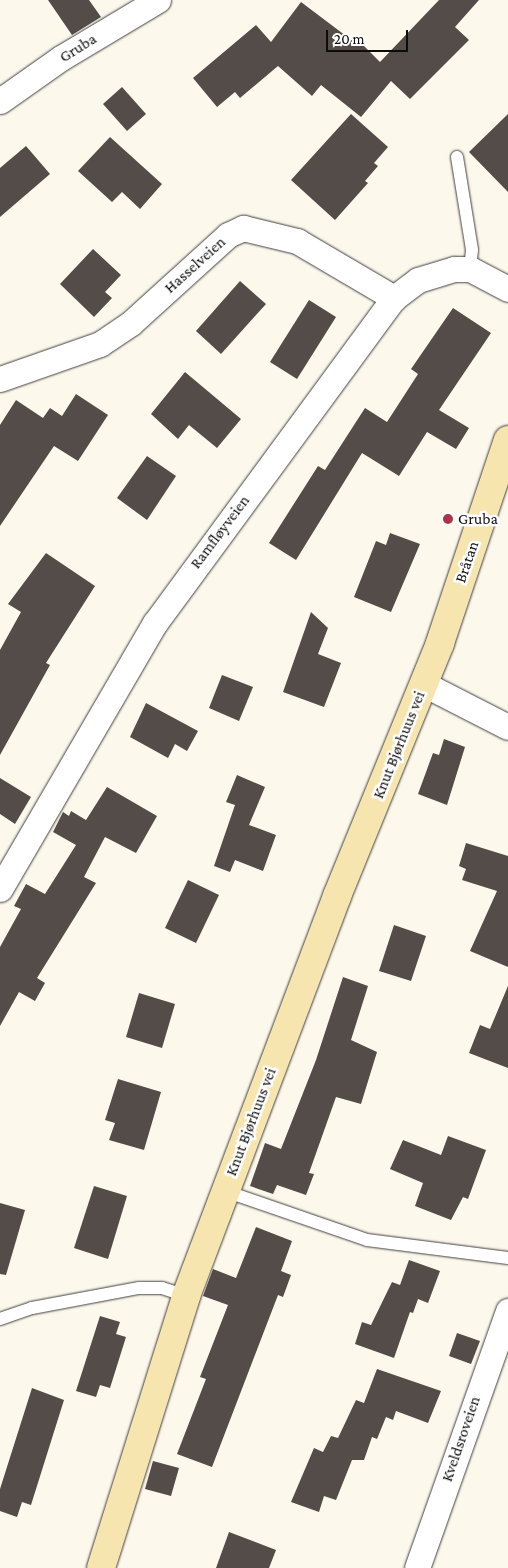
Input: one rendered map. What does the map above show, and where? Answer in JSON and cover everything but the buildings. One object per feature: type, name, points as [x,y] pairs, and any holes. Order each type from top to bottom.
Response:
[{"type":"main road","name":"Bråtan","points":[[424,684],[508,440]]},
{"type":"main road","name":"Knut Bjørhuus vei","points":[[101,1568],[186,1296],[337,896],[424,684]]},
{"type":"street","name":"Gruba","points":[[0,101],[61,58],[158,0]]},
{"type":"street","name":"Hasselveien","points":[[0,379],[100,344],[153,303],[228,235],[243,228],[297,241],[394,298]]},
{"type":"street","points":[[470,269],[508,289]]},
{"type":"street","name":"Ramfløyveien","points":[[0,889],[155,623],[394,298],[418,280],[440,272],[470,269]]},
{"type":"street","points":[[424,684],[508,727]]},
{"type":"street","name":"Kveldsroveien","points":[[417,1568],[508,1311]]},
{"type":"lane","points":[[458,157],[472,250],[470,269]]},
{"type":"lane","points":[[225,1191],[367,1240],[508,1258]]},
{"type":"lane","points":[[0,1319],[32,1308],[139,1288],[162,1288],[186,1296]]},
{"type":"place","name":"Gruba","points":[[448,519]]}]
